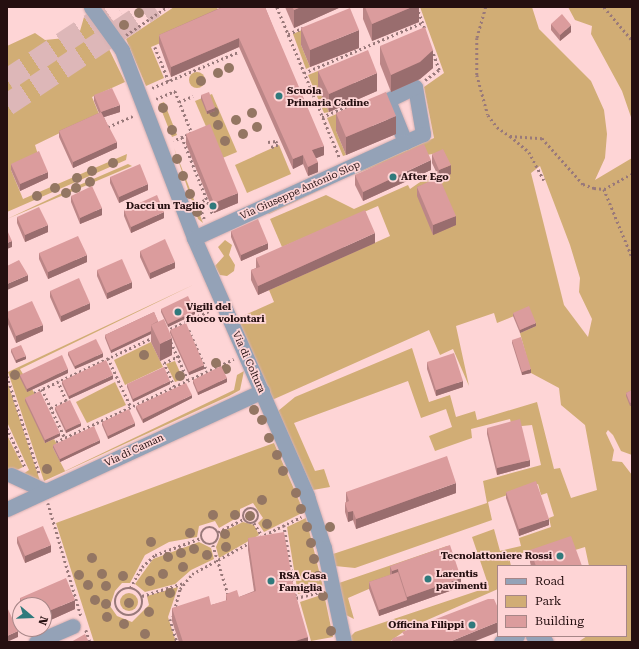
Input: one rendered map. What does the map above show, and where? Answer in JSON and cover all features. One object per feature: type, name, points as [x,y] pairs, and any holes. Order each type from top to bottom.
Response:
[{"type":"street","name":"Via di Coltura","points":[[83,7],[104,23]]},
{"type":"street","name":"Via di Coltura","points":[[91,7],[122,50],[194,238],[262,391],[315,517],[344,642]]},
{"type":"street","name":"Via Giuseppe Antonio Slop","points":[[194,238],[423,134],[415,87]]},
{"type":"street","points":[[405,142],[388,100],[415,87]]},
{"type":"street","name":"Via di Caman","points":[[7,509],[44,489],[262,391]]},
{"type":"street","points":[[11,476],[44,489]]},
{"type":"street","points":[[36,642],[80,625]]},
{"type":"street","points":[[501,642],[514,637]]},
{"type":"street","points":[[535,637],[546,642]]},
{"type":"path","points":[[123,37],[167,7]]},
{"type":"path","points":[[277,7],[342,163]]},
{"type":"path","points":[[417,7],[427,37]]},
{"type":"path","points":[[486,7],[477,38],[477,75],[488,115],[529,152],[544,180]]},
{"type":"path","points":[[604,7],[632,40]]},
{"type":"path","points":[[304,74],[422,23]]},
{"type":"path","points":[[288,34],[308,26]]},
{"type":"path","points":[[393,36],[396,42]]},
{"type":"path","points":[[415,87],[439,70],[429,43]]},
{"type":"path","points":[[155,47],[169,81]]},
{"type":"path","points":[[152,88],[238,52]]},
{"type":"path","points":[[335,60],[338,66]]},
{"type":"path","points":[[156,99],[176,91],[192,133],[174,141]]},
{"type":"path","points":[[179,102],[193,96]]},
{"type":"path","points":[[322,117],[352,104],[357,115]]},
{"type":"path","points":[[108,127],[139,113]]},
{"type":"path","points":[[510,136],[542,138],[584,184],[604,189],[631,174]]},
{"type":"path","points":[[182,137],[215,220]]},
{"type":"path","points":[[268,142],[276,141],[278,145],[270,148]]},
{"type":"path","points":[[604,189],[632,257]]},
{"type":"path","points":[[205,222],[198,203],[207,199]]},
{"type":"path","points":[[34,393],[211,310]]},
{"type":"path","points":[[185,322],[207,372]]},
{"type":"path","points":[[166,331],[188,380]]},
{"type":"path","points":[[174,387],[164,363],[196,348]]},
{"type":"path","points":[[56,442],[238,357]]},
{"type":"path","points":[[108,358],[131,407]]},
{"type":"path","points":[[7,376],[44,489],[80,625],[90,642]]},
{"type":"path","points":[[51,408],[66,401],[58,382]]},
{"type":"path","points":[[42,389],[65,438]]},
{"type":"path","points":[[7,428],[26,468],[11,476]]},
{"type":"path","points":[[244,519],[246,509],[253,508],[258,514],[254,523]]},
{"type":"path","points":[[177,642],[170,619],[175,617],[176,601],[184,583],[200,567],[218,561],[262,536],[307,514]]},
{"type":"path","points":[[218,532],[244,519],[254,523],[262,536]]},
{"type":"path","points":[[284,525],[298,607]]},
{"type":"path","points":[[142,596],[142,606],[138,613],[121,613],[116,606],[116,597],[122,590],[130,588],[142,567],[155,555],[201,538],[207,527],[218,532]]},
{"type":"path","points":[[213,545],[218,540],[218,532]]},
{"type":"path","points":[[201,538],[205,544],[213,545]]},
{"type":"path","points":[[278,544],[286,543]]},
{"type":"path","points":[[213,545],[232,605]]},
{"type":"path","points":[[239,549],[255,547]]},
{"type":"path","points":[[142,596],[184,583]]},
{"type":"path","points":[[130,588],[142,596]]},
{"type":"path","points":[[296,598],[326,590]]},
{"type":"green space","points":[[174,7],[217,7],[220,18],[151,47],[164,78],[146,86],[126,39]]},
{"type":"green space","points":[[420,7],[532,7],[539,29],[591,81],[604,110],[607,134],[605,158],[595,180],[632,158],[632,455],[621,451],[613,435],[608,430],[606,433],[614,450],[612,461],[622,462],[632,475],[632,642],[578,642],[586,637],[627,637],[627,565],[589,565],[585,547],[572,551],[571,538],[509,557],[511,565],[497,565],[497,589],[409,628],[389,642],[352,642],[351,636],[355,632],[489,587],[472,537],[494,529],[500,551],[521,546],[519,538],[551,527],[549,518],[554,516],[547,493],[541,495],[538,484],[488,502],[492,520],[355,568],[335,566],[333,554],[487,503],[483,481],[541,465],[532,425],[512,427],[510,419],[471,429],[472,438],[435,451],[429,436],[452,427],[446,409],[421,418],[408,381],[294,423],[315,471],[324,469],[330,487],[313,490],[278,411],[295,397],[412,348],[429,402],[450,395],[456,417],[475,411],[477,420],[537,402],[554,469],[560,468],[571,498],[597,490],[585,425],[561,405],[559,388],[531,373],[520,333],[536,326],[529,310],[497,323],[494,313],[456,326],[469,386],[453,349],[440,355],[429,330],[272,400],[236,319],[274,302],[269,290],[390,236],[378,206],[282,247],[270,219],[326,195],[354,209],[408,185],[410,189],[436,171],[439,179],[438,153],[386,162],[345,178],[434,138],[424,87],[444,73]],"holes":[[[540,166],[570,245],[580,278],[579,292],[592,319],[588,337],[564,305],[531,173]]]},
{"type":"green space","points":[[568,7],[632,7],[632,120],[622,91],[591,34],[592,26],[575,20]]},
{"type":"green space","points":[[84,17],[107,45],[125,82],[92,97],[99,114],[35,145],[39,158],[11,170],[23,199],[127,154],[126,160],[7,212],[7,46],[35,33],[45,40],[65,38],[80,31]]},
{"type":"green space","points":[[320,22],[301,45],[310,67],[306,69],[293,34]]},
{"type":"green space","points":[[333,65],[318,88],[329,112],[324,113],[308,75]]},
{"type":"green space","points":[[194,72],[200,72],[205,77],[203,86],[200,88],[194,88],[189,83],[189,77]]},
{"type":"green space","points":[[212,94],[237,152],[220,159],[195,101]]},
{"type":"green space","points":[[164,102],[177,135],[172,137],[159,104]]},
{"type":"green space","points":[[351,108],[336,131],[346,155],[343,156],[327,118]]},
{"type":"green space","points":[[279,145],[291,174],[247,193],[235,165]]},
{"type":"green space","points":[[174,148],[203,223],[198,219]]},
{"type":"green space","points":[[128,164],[132,166],[7,219],[77,186]]},
{"type":"green space","points":[[335,183],[269,214],[267,213]]},
{"type":"green space","points":[[225,240],[232,245],[229,255],[235,265],[234,271],[227,276],[220,275],[215,266],[224,256],[218,247]]},
{"type":"green space","points":[[195,284],[20,369],[36,396],[45,443],[54,439],[58,446],[53,448],[65,471],[234,390],[237,375],[244,371],[240,390],[44,481],[8,372]]},
{"type":"green space","points":[[151,342],[163,367],[125,385],[114,360]]},
{"type":"green space","points":[[175,361],[183,379],[175,382],[166,364]]},
{"type":"green space","points":[[7,381],[41,484],[23,474],[29,470],[7,422]]},
{"type":"green space","points":[[115,382],[126,405],[87,423],[76,402]]},
{"type":"green space","points":[[7,435],[23,467],[7,475]]},
{"type":"green space","points":[[274,443],[304,512],[264,532],[258,523],[263,518],[253,503],[240,509],[240,516],[219,528],[215,521],[199,526],[197,537],[169,542],[145,555],[130,583],[122,583],[115,591],[110,606],[117,616],[132,622],[149,605],[147,596],[178,587],[168,617],[176,642],[94,642],[56,523]]},
{"type":"green space","points":[[306,518],[323,587],[298,594],[287,527]]},
{"type":"green space","points":[[243,522],[254,525],[259,535],[219,558],[216,547],[222,532]]},
{"type":"green space","points":[[199,542],[211,548],[214,559],[191,570],[175,584],[145,592],[135,584],[153,559]]},
{"type":"green space","points":[[447,546],[450,554],[348,598],[354,619],[346,615],[339,583]]},
{"type":"green space","points":[[129,593],[135,596],[138,602],[135,608],[129,611],[123,608],[120,602],[123,596]]},
{"type":"green space","points":[[324,594],[333,637],[311,641],[300,602]]},
{"type":"building","points":[[223,7],[265,7],[324,146],[312,150],[318,162],[308,167],[303,155],[293,159],[239,38],[171,67],[159,35]]},
{"type":"building","points":[[292,7],[301,7],[294,10]]},
{"type":"building","points":[[365,7],[412,7],[372,24]]},
{"type":"building","points":[[350,8],[359,30],[310,50],[301,28]]},
{"type":"building","points":[[562,14],[571,25],[560,35],[551,24]]},
{"type":"building","points":[[425,27],[433,50],[420,62],[391,75],[380,46]]},
{"type":"building","points":[[368,50],[377,73],[329,94],[318,71]]},
{"type":"building","points":[[112,88],[120,105],[101,112],[94,95]]},
{"type":"building","points":[[209,92],[215,108],[207,111],[201,95]]},
{"type":"building","points":[[386,92],[396,116],[346,137],[336,113]]},
{"type":"building","points":[[101,112],[117,142],[73,162],[59,131]]},
{"type":"building","points":[[210,124],[238,193],[214,203],[186,134]]},
{"type":"building","points":[[424,144],[431,160],[363,192],[355,175]]},
{"type":"building","points":[[443,149],[451,165],[439,170],[432,154]]},
{"type":"building","points":[[39,151],[48,172],[20,184],[11,164]]},
{"type":"building","points":[[140,164],[148,184],[119,197],[110,177]]},
{"type":"building","points":[[439,177],[456,216],[433,225],[417,187]]},
{"type":"building","points":[[92,186],[102,208],[80,218],[71,196]]},
{"type":"building","points":[[157,195],[164,212],[131,227],[124,210]]},
{"type":"building","points":[[39,207],[48,225],[25,235],[17,217]]},
{"type":"building","points":[[365,210],[375,233],[258,286],[251,270],[260,267],[256,258]]},
{"type":"building","points":[[258,219],[268,243],[241,255],[231,231]]},
{"type":"building","points":[[7,230],[12,241],[7,243]]},
{"type":"building","points":[[78,236],[87,255],[48,272],[39,253]]},
{"type":"building","points":[[165,239],[175,262],[150,273],[140,251]]},
{"type":"building","points":[[122,259],[132,282],[107,293],[97,270]]},
{"type":"building","points":[[19,260],[28,275],[7,284],[7,266]]},
{"type":"building","points":[[79,278],[90,303],[61,316],[50,291]]},
{"type":"building","points":[[188,296],[195,311],[168,324],[161,309]]},
{"type":"building","points":[[32,301],[43,325],[16,336],[7,312]]},
{"type":"building","points":[[529,306],[536,323],[520,330],[513,313]]},
{"type":"building","points":[[154,312],[158,321],[151,325],[151,331],[111,350],[105,335]]},
{"type":"building","points":[[164,319],[172,338],[160,344],[151,325]]},
{"type":"building","points":[[186,323],[204,365],[189,372],[170,330]]},
{"type":"building","points":[[521,337],[531,369],[522,372],[512,340]]},
{"type":"building","points":[[96,339],[103,353],[75,366],[68,352]]},
{"type":"building","points":[[21,345],[26,356],[16,360],[11,349]]},
{"type":"building","points":[[454,353],[463,381],[436,390],[427,362]]},
{"type":"building","points":[[62,355],[68,369],[27,389],[20,375]]},
{"type":"building","points":[[106,360],[113,375],[69,396],[62,381]]},
{"type":"building","points":[[221,366],[227,378],[198,392],[193,380]]},
{"type":"building","points":[[164,367],[170,381],[133,399],[127,384]]},
{"type":"building","points":[[186,383],[192,395],[143,419],[136,406]]},
{"type":"building","points":[[632,390],[632,402],[630,403],[626,393]]},
{"type":"building","points":[[40,391],[60,433],[45,440],[25,398]]},
{"type":"building","points":[[70,400],[81,423],[66,430],[55,407]]},
{"type":"building","points":[[129,409],[135,423],[108,436],[102,422]]},
{"type":"building","points":[[520,419],[530,460],[497,468],[487,428]]},
{"type":"building","points":[[94,426],[100,440],[60,459],[53,445]]},
{"type":"building","points":[[447,456],[456,483],[356,519],[353,511],[348,512],[345,503],[349,501],[346,492]]},
{"type":"building","points":[[536,481],[549,519],[519,529],[506,492]]},
{"type":"building","points":[[43,526],[51,545],[25,556],[17,537]]},
{"type":"building","name":"RSA Casa Famiglia","points":[[284,532],[294,589],[308,637],[292,642],[183,642],[172,608],[209,596],[211,605],[227,600],[226,594],[237,590],[239,597],[256,591],[248,538]]},
{"type":"building","points":[[571,536],[582,565],[536,565],[530,550]]},
{"type":"building","name":"Larentis pavimenti","points":[[450,545],[461,578],[407,597],[398,569],[392,571],[390,566]]},
{"type":"building","points":[[398,572],[407,600],[379,610],[369,582]]},
{"type":"building","points":[[66,578],[75,600],[52,610],[52,597],[22,597]]},
{"type":"building","points":[[488,599],[494,599],[497,606],[497,622],[449,642],[391,642],[393,638],[404,635],[402,632]]},
{"type":"building","points":[[7,607],[12,618],[12,634],[7,636]]},
{"type":"building","points":[[85,634],[89,642],[71,642]]},
{"type":"tunnel","points":[[7,80],[117,7]]},
{"type":"tunnel","points":[[7,105],[154,7]]},
{"type":"place","name":"Scuola Primaria Cadine","points":[[279,96]]},
{"type":"place","name":"After Ego","points":[[393,177]]},
{"type":"place","name":"Dacci un Taglio","points":[[213,206]]},
{"type":"place","name":"Vigili del fuoco volontari","points":[[178,312]]},
{"type":"place","name":"Tecnolattoniere Rossi","points":[[560,556]]},
{"type":"place","name":"Larentis pavimenti","points":[[428,579]]},
{"type":"place","name":"RSA Casa Famiglia","points":[[271,581]]},
{"type":"place","name":"Officina Filippi","points":[[472,625]]}]
